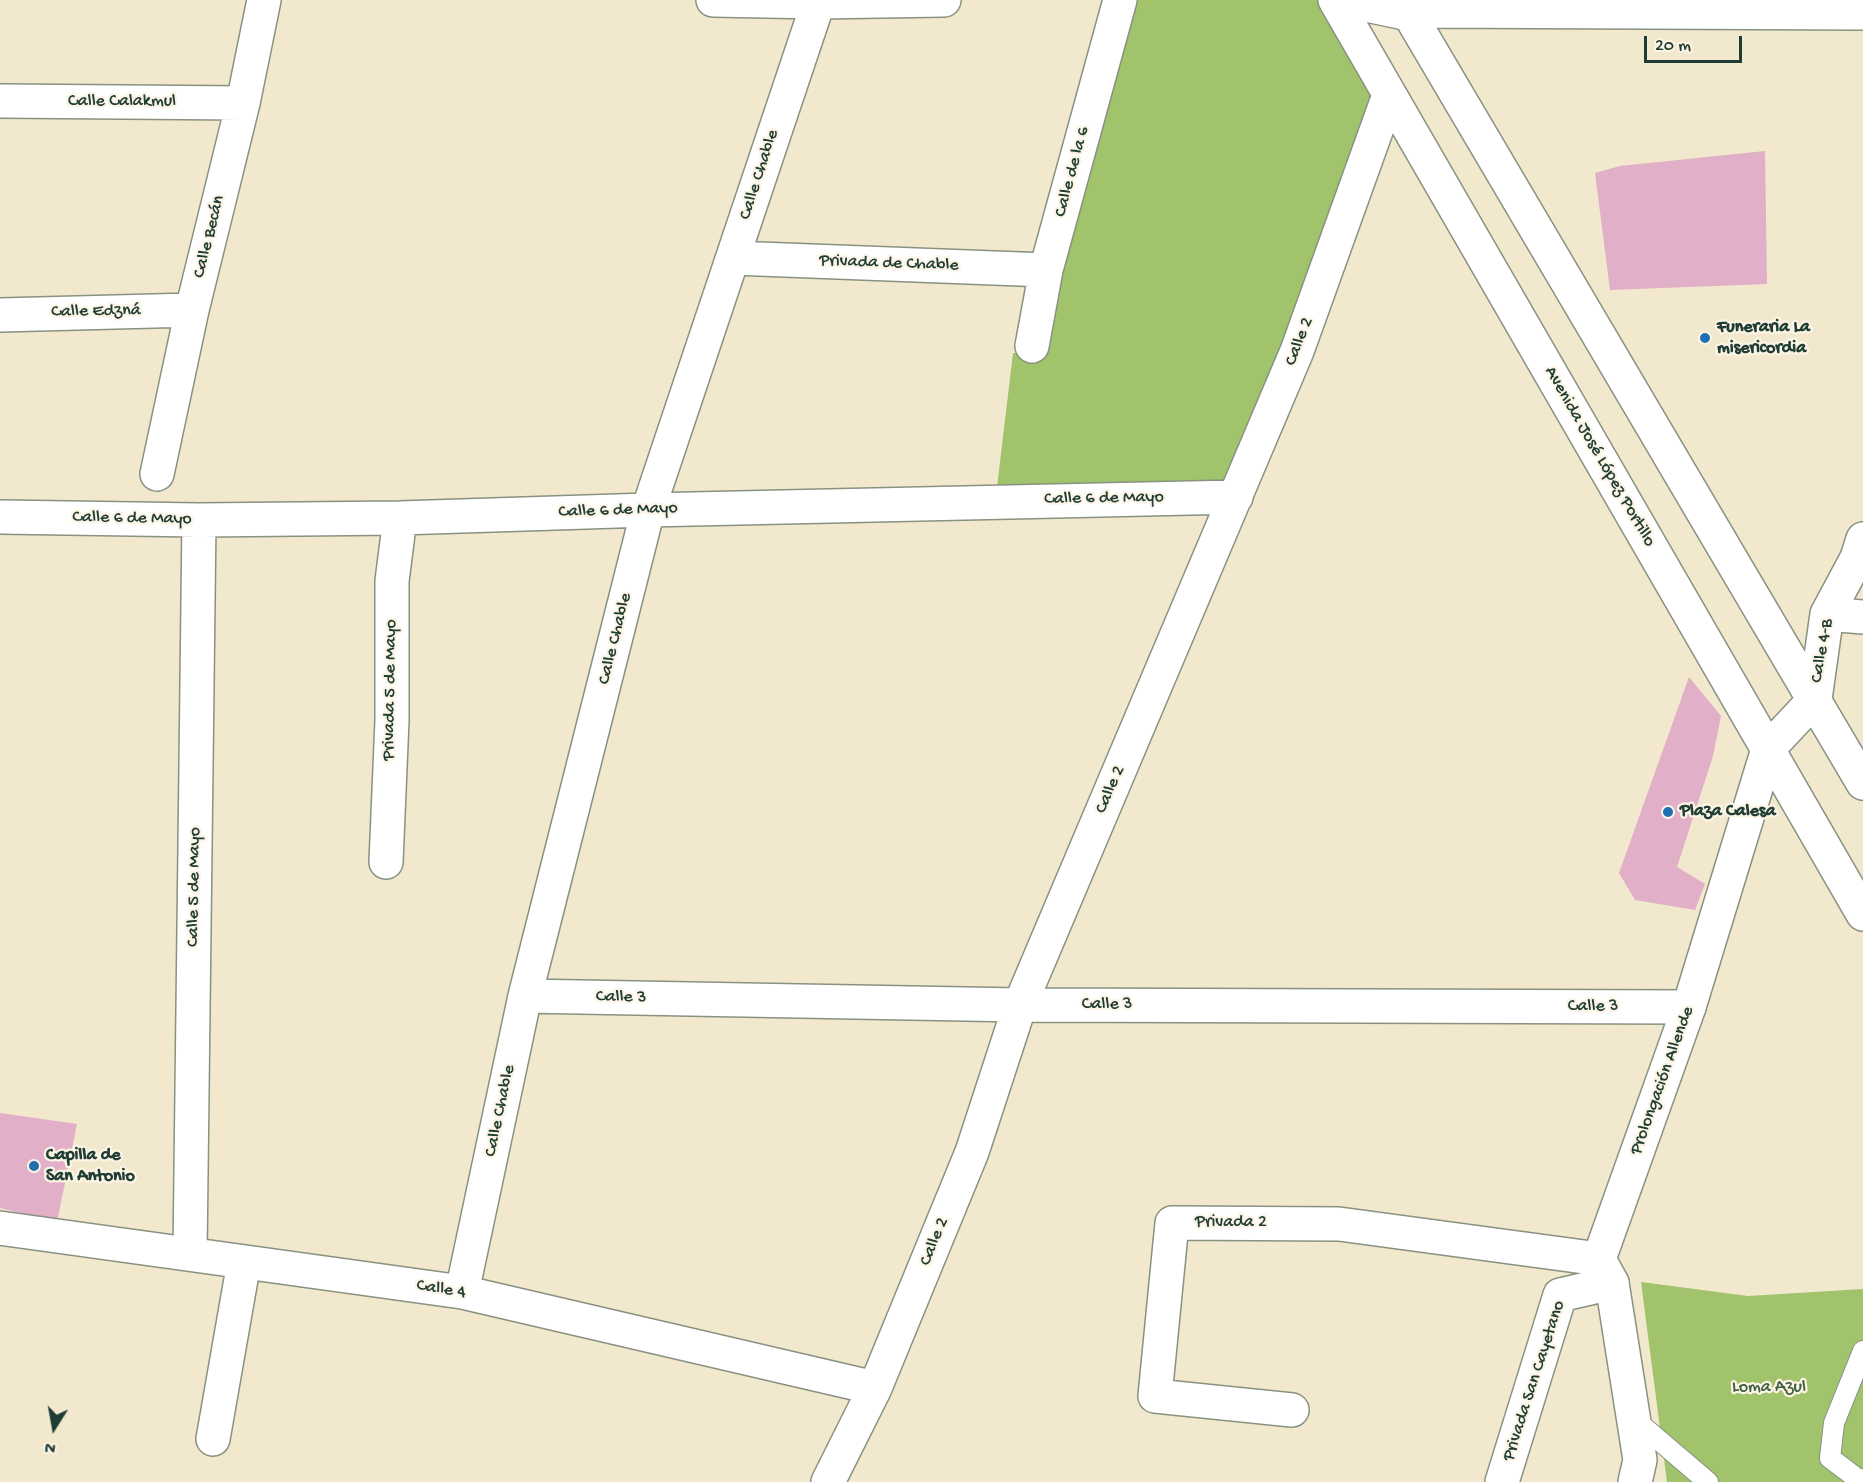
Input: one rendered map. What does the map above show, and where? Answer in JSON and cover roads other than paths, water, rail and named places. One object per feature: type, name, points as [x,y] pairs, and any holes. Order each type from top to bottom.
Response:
[{"type":"street","name":"Calle Becán","points":[[157,474],[192,310],[243,103],[264,0]]},
{"type":"street","points":[[713,0],[944,0]]},
{"type":"street","name":"Calle de la 6","points":[[1032,346],[1046,270],[1120,0]]},
{"type":"street","name":"Avenida José López Portillo","points":[[1335,0],[1863,914]]},
{"type":"street","points":[[1343,0],[1416,6],[1863,14]]},
{"type":"street","name":"Calle Chable","points":[[462,1292],[525,996],[648,510],[818,1]]},
{"type":"street","points":[[1416,6],[1863,783]]},
{"type":"street","name":"Calle 2","points":[[828,1482],[875,1388],[972,1152],[1020,1005],[1297,351],[1389,95]]},
{"type":"street","name":"Calle Calakmul","points":[[0,101],[243,103]]},
{"type":"street","name":"Privada de Chable","points":[[733,258],[1046,270]]},
{"type":"street","name":"Calle Edzná","points":[[0,315],[192,310]]},
{"type":"street","name":"Calle 6 de Mayo","points":[[0,517],[199,520],[400,518],[1236,497]]},
{"type":"street","name":"Privada 5 de Mayo","points":[[386,862],[392,720],[392,581],[400,518]]},
{"type":"street","name":"Calle 5 de Mayo","points":[[190,1254],[199,520]]},
{"type":"street","name":"Calle 4-B","points":[[1815,699],[1827,614],[1857,558],[1863,538]]},
{"type":"street","points":[[1827,614],[1863,617]]},
{"type":"street","name":"Prolongación Allende","points":[[1635,1482],[1640,1460],[1606,1271],[1767,749],[1815,699]]},
{"type":"street","name":"Calle 3","points":[[525,996],[1020,1005],[1689,1007]]},
{"type":"street","name":"Privada 2","points":[[1292,1410],[1155,1396],[1172,1223],[1339,1224],[1606,1271]]},
{"type":"street","name":"Calle 4","points":[[0,1228],[462,1292],[875,1388]]},
{"type":"street","points":[[213,1439],[244,1262]]},
{"type":"street","name":"Privada San Cayetano","points":[[1502,1482],[1560,1295],[1606,1271]]},
{"type":"lane","points":[[1863,1351],[1834,1423],[1830,1458],[1859,1480],[1863,1479]]},
{"type":"lane","points":[[1633,1418],[1708,1482]]},
{"type":"place","name":"Funeraria La misericordia","points":[[1705,338]]},
{"type":"place","name":"Plaza Calesa","points":[[1668,812]]},
{"type":"place","name":"Capilla de San Antonio","points":[[34,1166]]},
{"type":"park label","name":"Loma Azul","points":[[1769,1388]]}]
